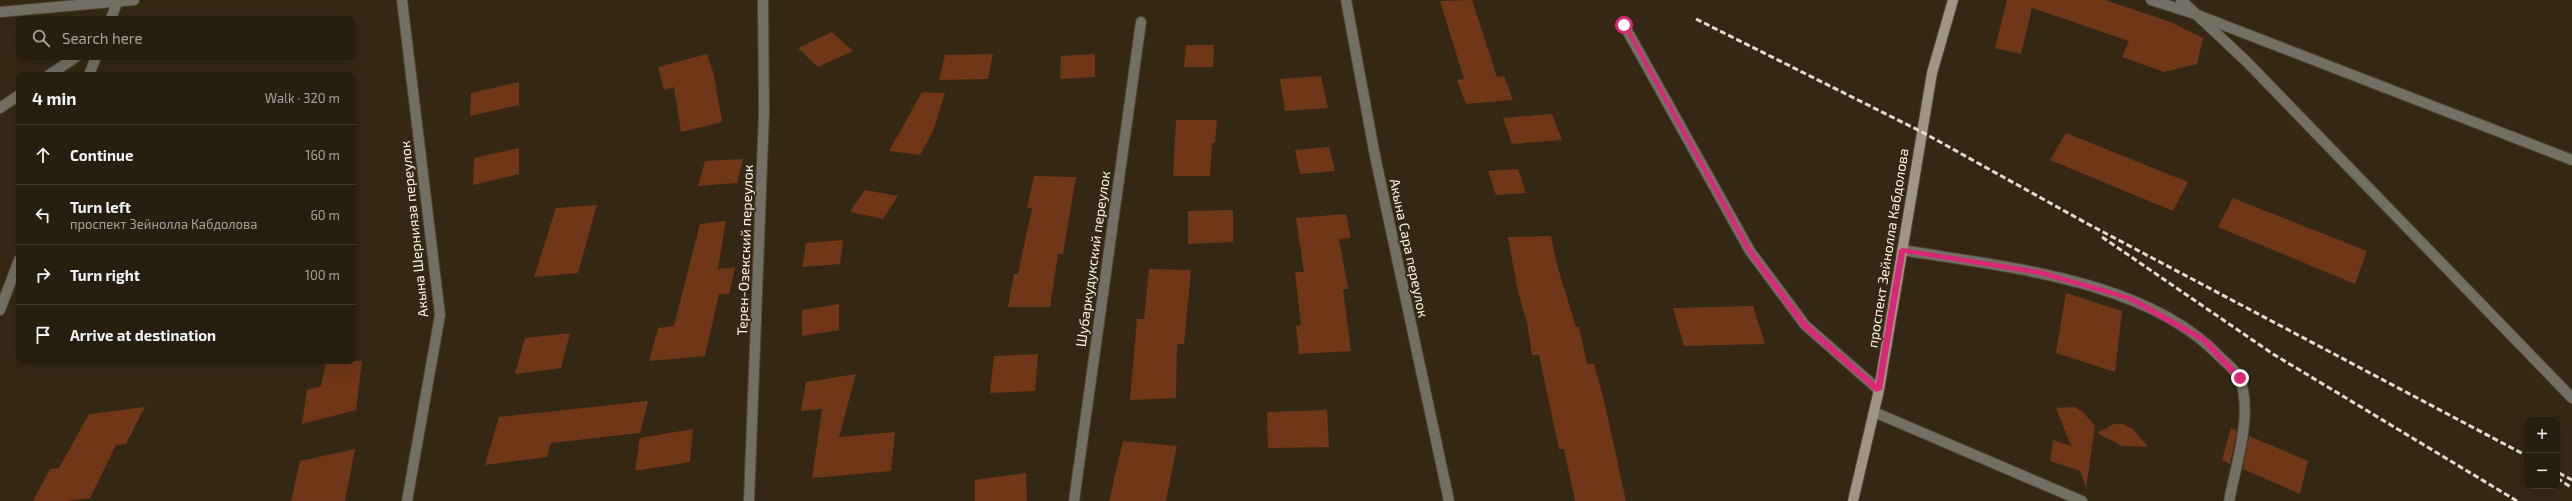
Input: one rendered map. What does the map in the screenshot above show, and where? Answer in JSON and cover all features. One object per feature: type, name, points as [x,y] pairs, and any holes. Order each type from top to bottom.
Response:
[{"type":"main road","name":"проспект Зейнолла Кабдолова","points":[[1853,501],[1879,390],[1932,73],[1953,0]]},
{"type":"street","points":[[0,12],[134,0]]},
{"type":"street","name":"Акына Шернияза переулок","points":[[402,0],[440,315],[408,501]]},
{"type":"street","name":"Терен-Озекский переулок","points":[[749,501],[764,112],[763,0]]},
{"type":"street","name":"Акына Сара переулок","points":[[1346,0],[1375,156],[1449,501]]},
{"type":"street","points":[[2150,0],[2195,14],[2572,160]]},
{"type":"street","points":[[2181,0],[2247,62],[2572,398]]},
{"type":"street","points":[[112,16],[117,2]]},
{"type":"street","name":"Шубаркудукский переулок","points":[[1074,501],[1141,22]]},
{"type":"street","points":[[1624,25],[1750,251],[1805,325],[1879,390]]},
{"type":"street","points":[[54,72],[72,60]]},
{"type":"street","points":[[91,72],[95,60]]},
{"type":"street","points":[[0,108],[16,97]]},
{"type":"street","points":[[1902,250],[2040,273],[2131,298],[2204,340],[2240,378],[2246,410],[2230,501]]},
{"type":"street","points":[[0,310],[16,268]]},
{"type":"street","points":[[1874,412],[2082,501]]},
{"type":"building","points":[[1472,0],[1497,77],[1504,76],[1513,100],[1466,104],[1457,80],[1464,79],[1440,1]]},
{"type":"building","points":[[2007,0],[2105,0],[2168,21],[2203,38],[2197,64],[2164,72],[2122,57],[2129,41],[2032,8],[2021,54],[1995,48]]},
{"type":"building","points":[[832,32],[853,51],[818,67],[798,48]]},
{"type":"building","points":[[1186,45],[1214,45],[1213,67],[1184,67]]},
{"type":"building","points":[[707,54],[714,75],[722,122],[681,132],[674,87],[664,90],[658,67]]},
{"type":"building","points":[[993,54],[988,79],[939,80],[945,55]]},
{"type":"building","points":[[1095,54],[1095,77],[1060,79],[1061,56]]},
{"type":"building","points":[[1321,76],[1328,108],[1285,111],[1280,79]]},
{"type":"building","points":[[519,82],[519,105],[470,116],[471,93]]},
{"type":"building","points":[[922,92],[945,93],[933,131],[920,155],[889,151]]},
{"type":"building","points":[[1552,114],[1562,140],[1512,144],[1503,118]]},
{"type":"building","points":[[1176,120],[1217,120],[1215,143],[1212,143],[1210,176],[1173,176]]},
{"type":"building","points":[[2066,133],[2188,182],[2173,211],[2050,160]]},
{"type":"building","points":[[1329,147],[1335,171],[1300,174],[1295,150]]},
{"type":"building","points":[[519,148],[519,174],[473,185],[474,158]]},
{"type":"building","points":[[743,159],[737,183],[698,186],[705,161]]},
{"type":"building","points":[[1518,169],[1526,193],[1496,195],[1488,171]]},
{"type":"building","points":[[1034,176],[1076,177],[1063,254],[1058,254],[1050,307],[1008,307],[1014,274],[1018,274],[1032,208],[1027,208]]},
{"type":"building","points":[[865,190],[898,196],[883,219],[850,212]]},
{"type":"building","points":[[2233,198],[2367,251],[2355,284],[2218,227]]},
{"type":"building","points":[[597,205],[578,273],[534,277],[556,208]]},
{"type":"building","points":[[1233,210],[1233,242],[1188,244],[1188,211]]},
{"type":"building","points":[[1346,214],[1351,238],[1339,239],[1348,289],[1343,289],[1351,351],[1299,354],[1296,326],[1301,325],[1295,272],[1304,272],[1296,218]]},
{"type":"building","points":[[726,221],[718,269],[735,267],[729,294],[719,294],[705,356],[649,361],[658,328],[674,326],[700,224]]},
{"type":"building","points":[[1551,236],[1557,265],[1576,327],[1579,327],[1587,364],[1594,364],[1603,396],[1626,501],[1575,501],[1564,449],[1559,449],[1539,355],[1532,355],[1527,323],[1517,287],[1508,237]]},
{"type":"building","points":[[843,240],[840,264],[802,267],[806,243]]},
{"type":"building","points":[[1149,269],[1191,270],[1184,344],[1177,344],[1176,398],[1130,400],[1137,319],[1144,319]]},
{"type":"building","points":[[2066,293],[2122,311],[2115,372],[2056,353]]},
{"type":"building","points":[[839,304],[839,330],[802,336],[802,310]]},
{"type":"building","points":[[1753,306],[1765,344],[1684,346],[1673,308]]},
{"type":"building","points":[[570,333],[561,368],[515,374],[525,338]]},
{"type":"building","points":[[1038,354],[1035,391],[990,393],[994,356]]},
{"type":"building","points":[[356,361],[362,361],[356,410],[302,424],[307,390],[321,386],[325,364],[356,364]]},
{"type":"building","points":[[856,374],[839,437],[895,432],[891,471],[812,478],[822,409],[801,411],[806,382]]},
{"type":"building","points":[[648,401],[640,433],[551,443],[547,457],[485,465],[499,417]]},
{"type":"building","points":[[145,407],[126,444],[116,445],[90,498],[67,501],[33,501],[50,469],[59,468],[89,414]]},
{"type":"building","points":[[2074,407],[2083,412],[2095,426],[2086,488],[2080,471],[2050,461],[2053,440],[2071,446],[2056,408]]},
{"type":"building","points":[[1327,410],[1329,447],[1268,448],[1267,412]]},
{"type":"building","points":[[2114,424],[2123,424],[2133,429],[2148,447],[2122,446],[2097,433]]},
{"type":"building","points":[[2231,428],[2237,431],[2230,464],[2222,460]]},
{"type":"building","points":[[693,429],[690,462],[635,471],[640,438]]},
{"type":"building","points":[[2249,436],[2308,461],[2300,494],[2243,469]]},
{"type":"building","points":[[1123,441],[1177,446],[1166,501],[1109,501]]},
{"type":"building","points":[[355,449],[345,501],[291,501],[300,461]]},
{"type":"building","points":[[1026,473],[1027,501],[975,501],[975,480]]},
{"type":"railway","points":[[1696,19],[1922,132],[2088,224],[2524,454]]},
{"type":"railway","points":[[2102,237],[2273,354],[2517,501]]},
{"type":"railway","points":[[2560,474],[2572,480]]},
{"type":"railway","points":[[2560,480],[2572,488]]},
{"type":"route","points":[[1624,25],[1750,251],[1805,325],[1879,390],[1902,250],[2040,273],[2131,298],[2204,340],[2240,378]]}]
